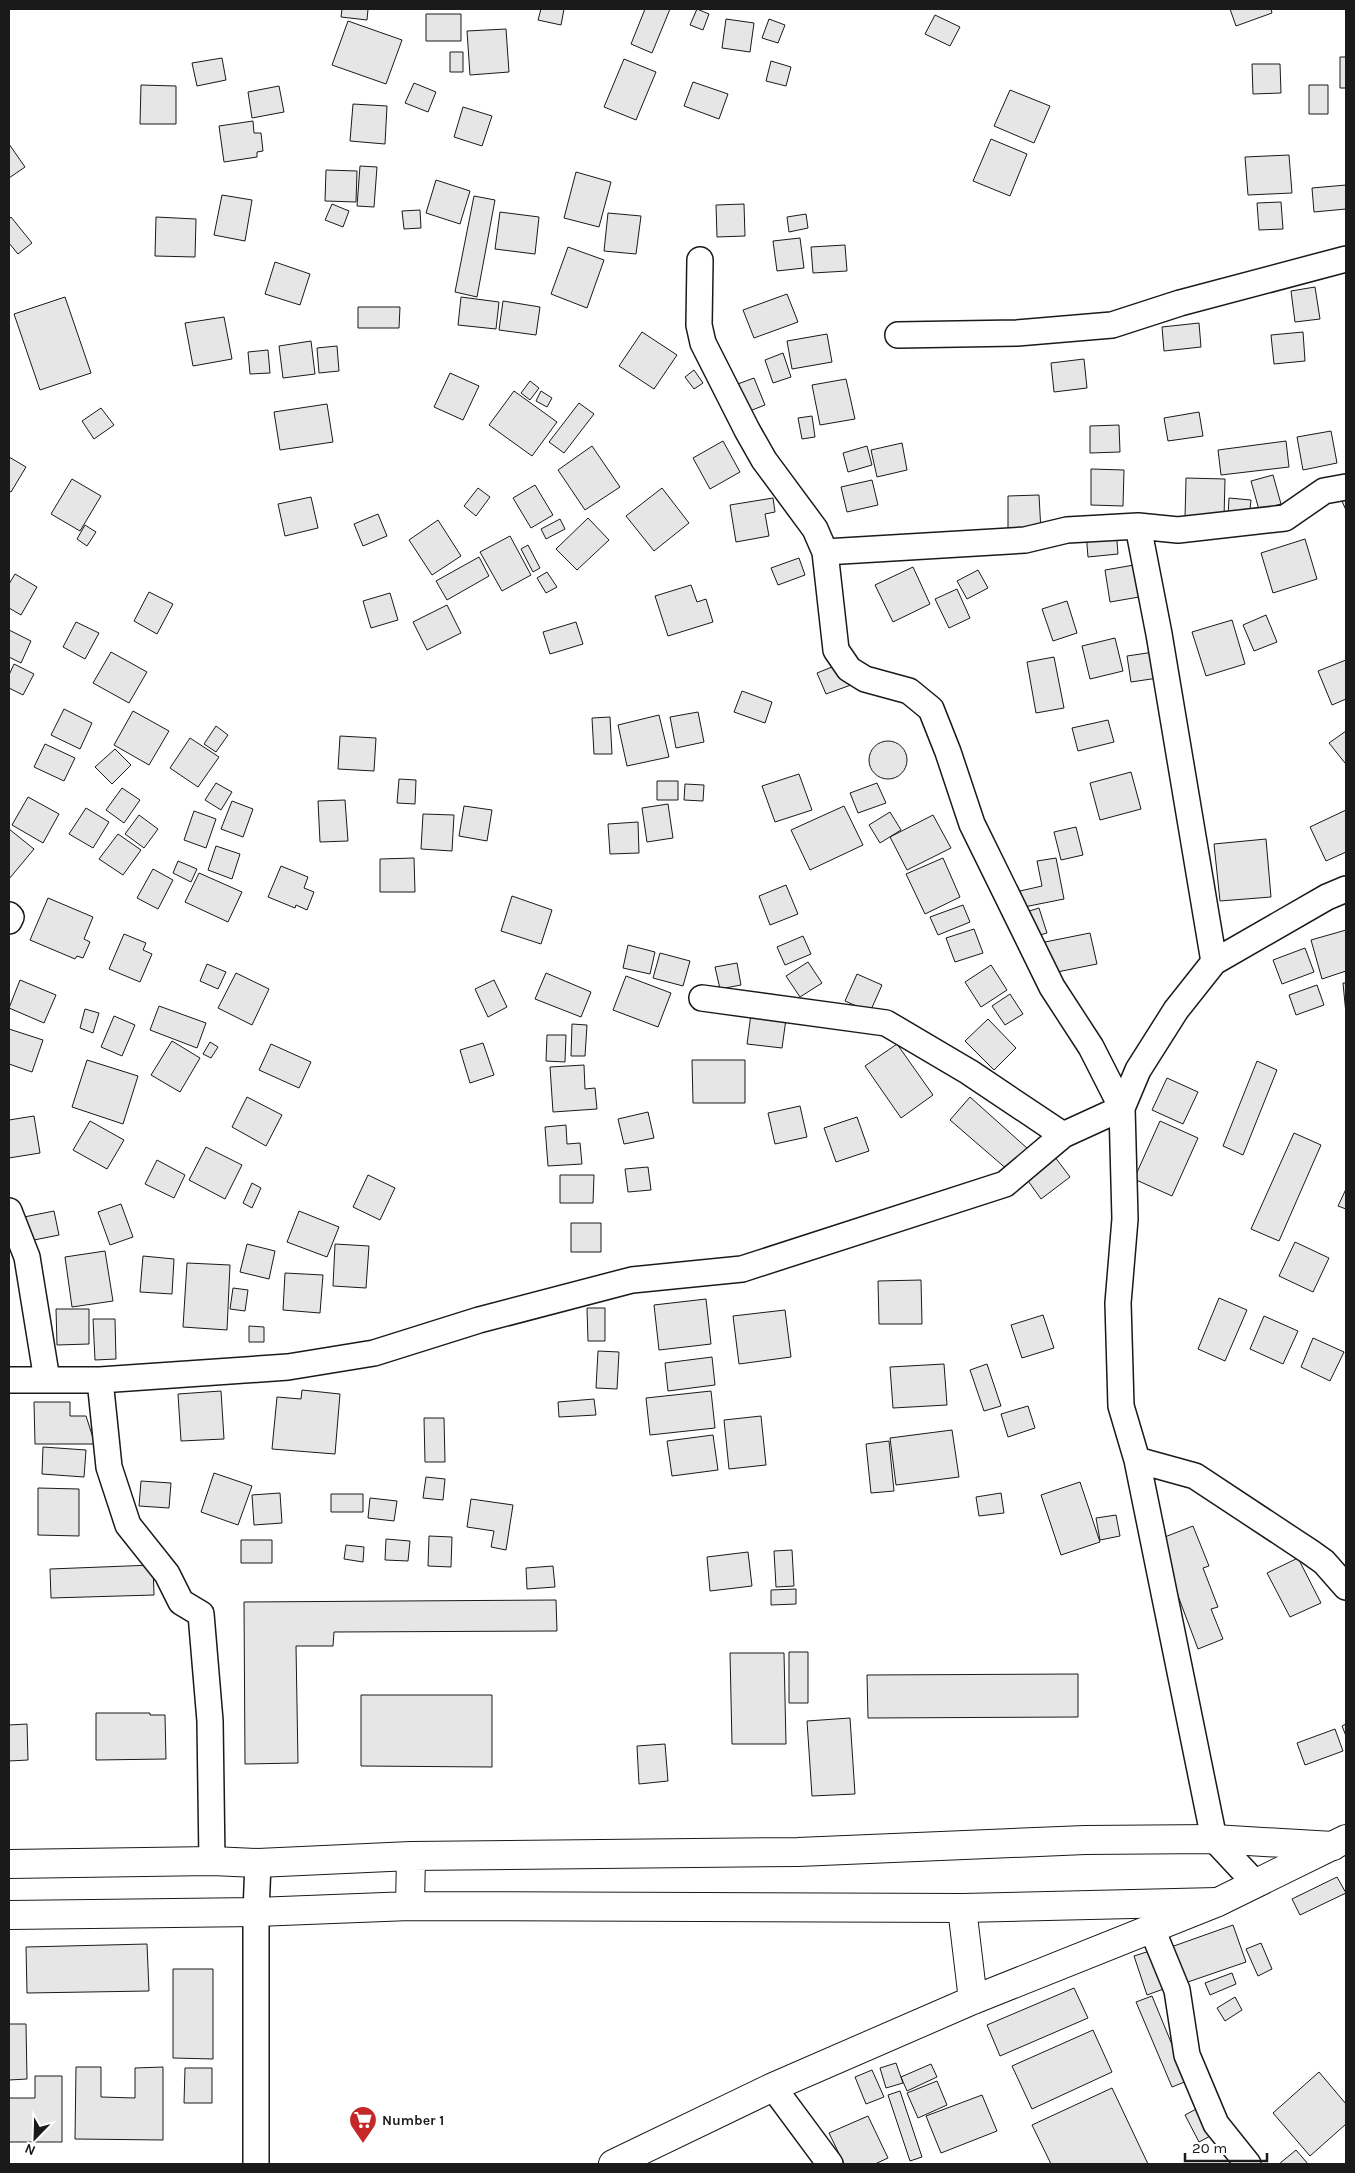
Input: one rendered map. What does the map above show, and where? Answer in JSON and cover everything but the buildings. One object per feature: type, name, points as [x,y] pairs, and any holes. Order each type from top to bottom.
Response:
[{"type":"main road","points":[[9,1864],[212,1861],[258,1863],[411,1856],[798,1852],[1085,1840],[1214,1839],[1340,1842]]},
{"type":"main road","points":[[613,2164],[773,2086],[973,2000],[1218,1902],[1340,1842]]},
{"type":"main road","points":[[410,1906],[411,1856]]},
{"type":"main road","points":[[9,1915],[256,1912],[410,1906],[962,1908],[1218,1902]]},
{"type":"main road","points":[[962,1908],[973,2000]]},
{"type":"street","points":[[898,335],[1017,333],[1112,325],[1180,303],[1346,259]]},
{"type":"street","points":[[700,260],[699,325],[703,343],[751,438],[764,460],[815,529],[825,552],[836,650],[849,669],[866,679],[909,691],[931,709],[948,752],[972,824],[1052,987],[1091,1047],[1122,1108]]},
{"type":"street","points":[[825,552],[1026,540],[1067,530],[1138,526],[1178,530],[1285,518],[1324,491],[1346,487]]},
{"type":"street","points":[[1138,526],[1159,634],[1214,962]]},
{"type":"street","points":[[1256,1884],[1214,1839],[1137,1460],[1121,1406],[1118,1303],[1125,1219],[1122,1108],[1138,1070],[1176,1010],[1214,962],[1327,897],[1346,889]]},
{"type":"street","points":[[9,915],[11,917],[9,921]]},
{"type":"street","points":[[702,998],[886,1023],[969,1072],[1064,1135]]},
{"type":"street","points":[[9,1380],[100,1380],[288,1367],[374,1353],[479,1320],[632,1280],[742,1269],[1005,1184],[1064,1135],[1122,1108]]},
{"type":"street","points":[[9,1212],[27,1257],[47,1380]]},
{"type":"street","points":[[100,1380],[109,1467],[128,1525],[167,1574],[181,1602],[201,1614],[210,1721],[212,1861]]},
{"type":"street","points":[[1137,1460],[1195,1476],[1324,1562],[1346,1588]]},
{"type":"street","points":[[256,2164],[256,1912],[258,1863]]},
{"type":"street","points":[[1152,1928],[1177,1990],[1187,2055],[1216,2124],[1248,2164]]},
{"type":"street","points":[[773,2086],[830,2164]]},
{"type":"place","name":"Number 1","points":[[363,2144]]}]
